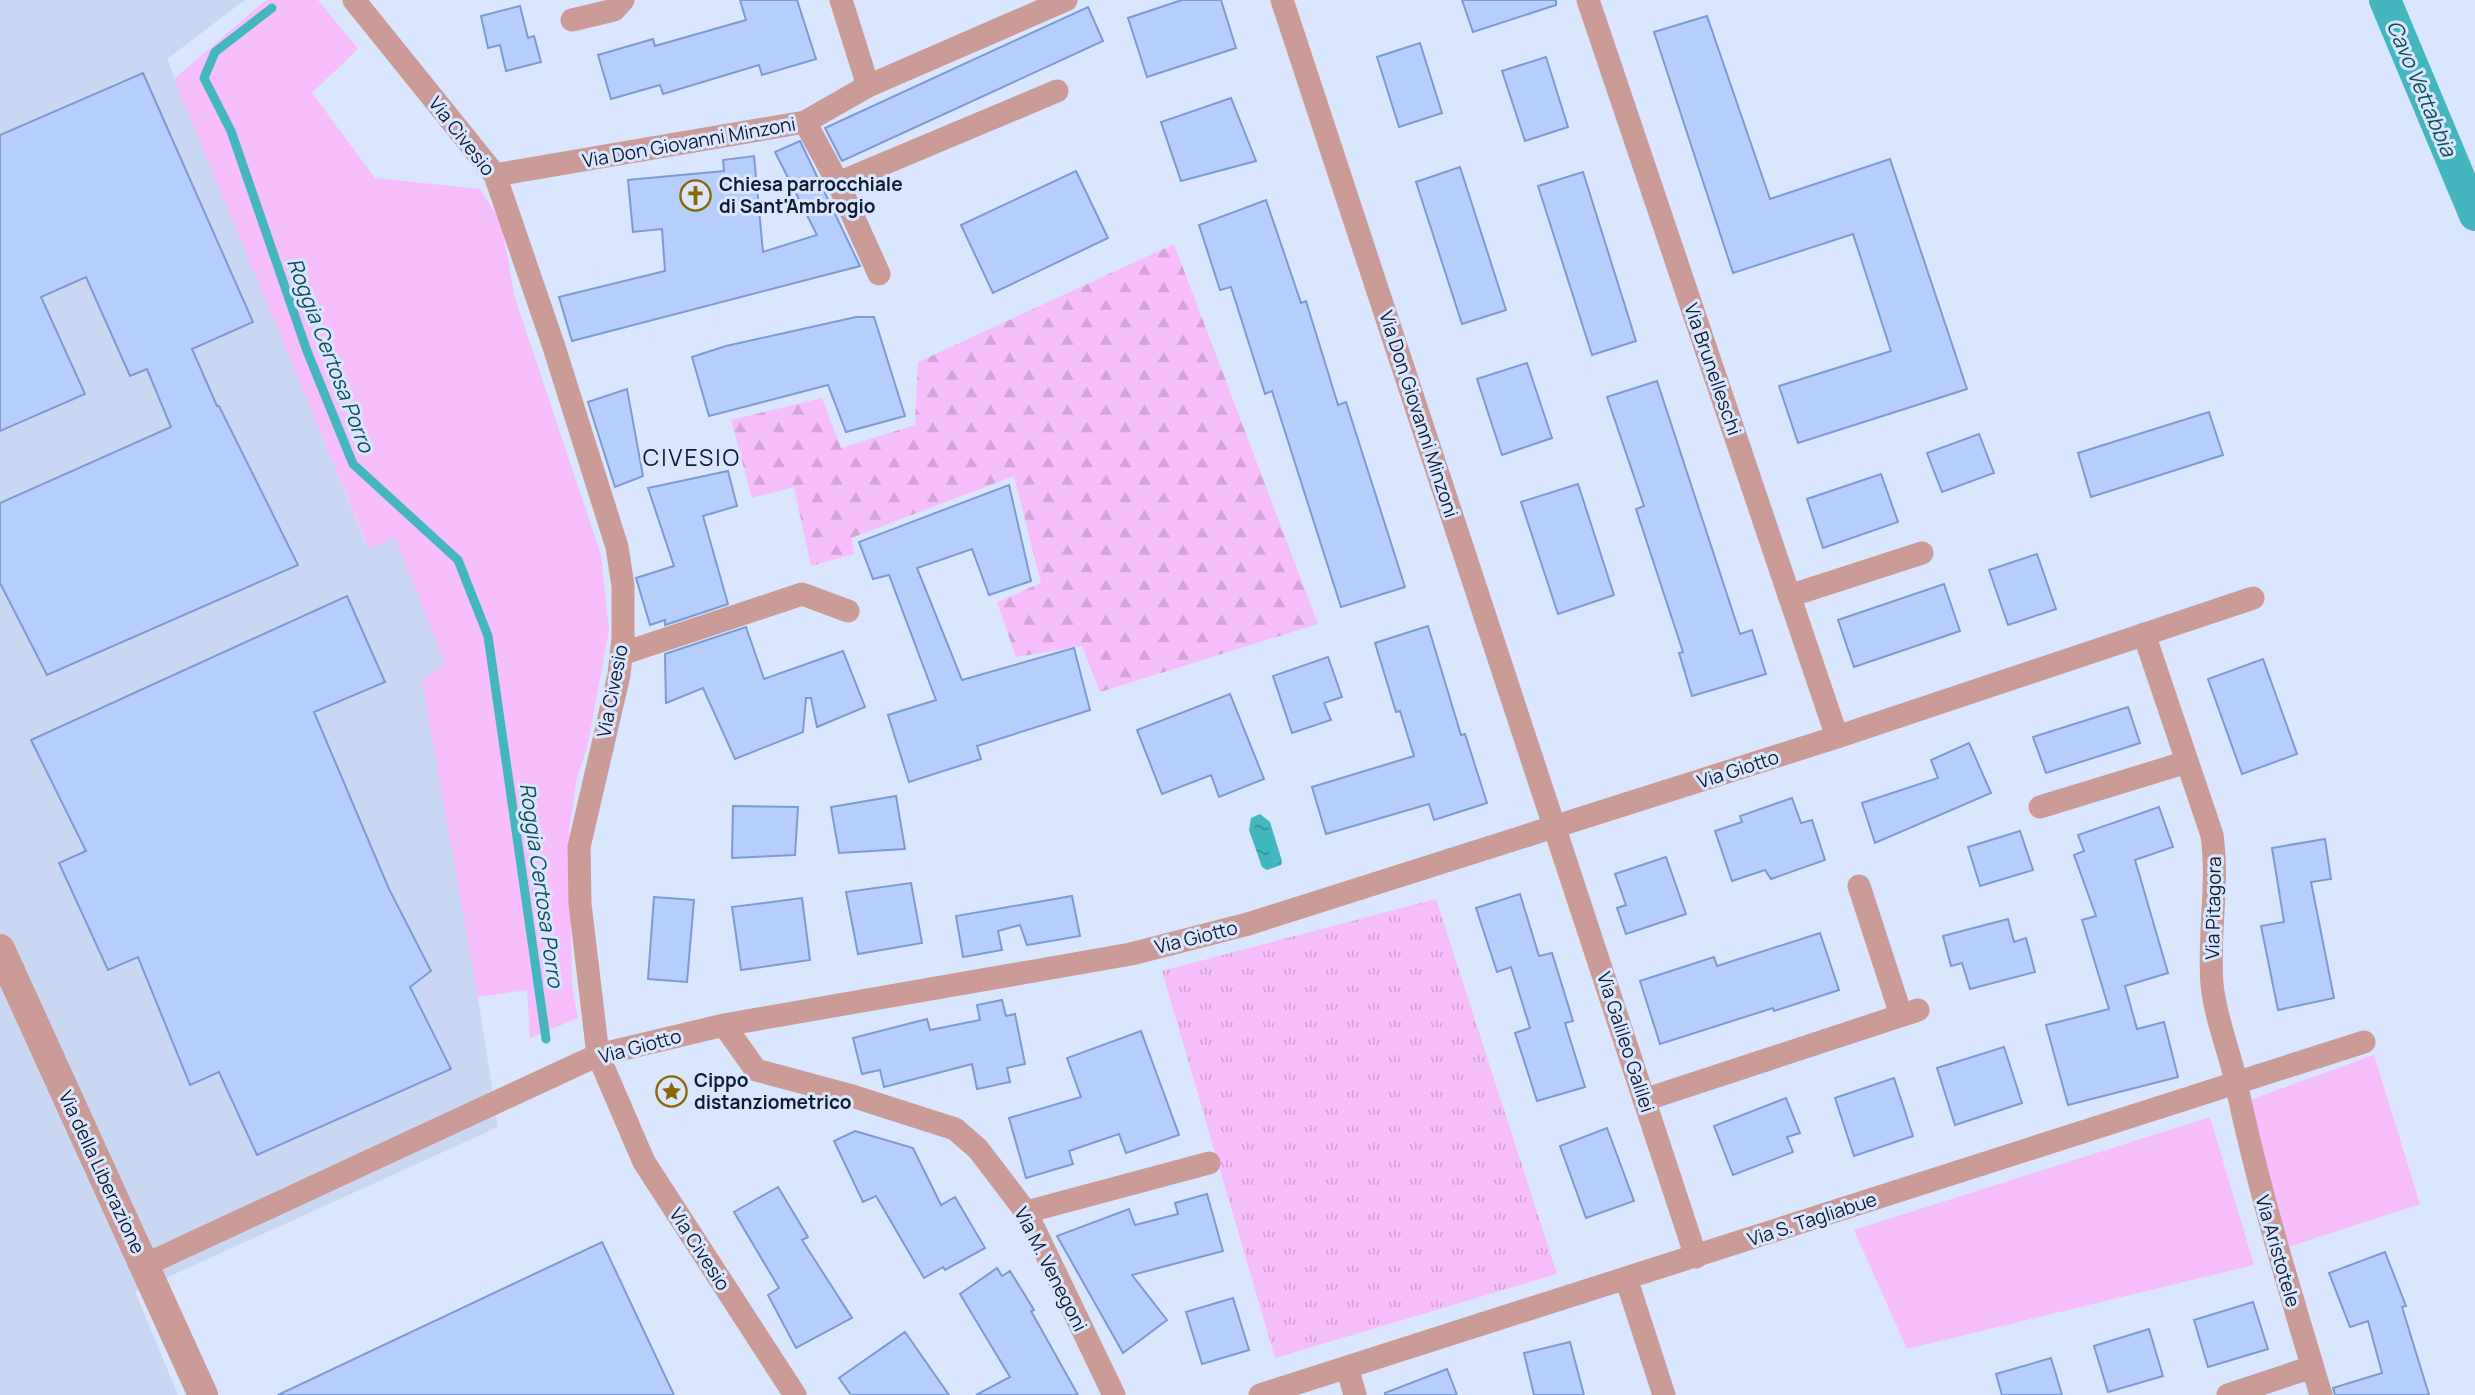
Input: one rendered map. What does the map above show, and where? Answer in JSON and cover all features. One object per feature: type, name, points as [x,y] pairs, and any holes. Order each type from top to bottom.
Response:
[{"type":"street","name":"Via Civesio","points":[[354,0],[495,175],[551,337],[617,547],[622,586],[623,638],[619,675],[579,847],[580,904],[598,1055],[644,1162],[795,1395]]},
{"type":"street","points":[[572,20],[614,10],[623,0]]},
{"type":"street","points":[[841,0],[868,86]]},
{"type":"street","name":"Via Don Giovanni Minzoni","points":[[495,175],[805,122],[868,86],[1066,0]]},
{"type":"street","name":"Via Don Giovanni Minzoni","points":[[1282,0],[1556,827]]},
{"type":"street","name":"Via Brunelleschi","points":[[1588,0],[1837,737]]},
{"type":"street","points":[[838,183],[1056,91]]},
{"type":"street","points":[[805,122],[838,183],[879,274]]},
{"type":"street","points":[[1789,596],[1922,553]]},
{"type":"street","points":[[621,654],[802,594],[848,611]]},
{"type":"street","name":"Via Giotto","points":[[145,1265],[598,1055],[724,1025],[1131,954],[1248,924],[1837,737],[2253,598]]},
{"type":"street","name":"Via Pitagora","points":[[2144,634],[2212,835],[2212,986],[2238,1095]]},
{"type":"street","points":[[2040,807],[2187,762]]},
{"type":"street","name":"Via Galileo Galilei","points":[[1556,827],[1696,1257]]},
{"type":"street","points":[[1644,1100],[1910,1012],[1859,886]]},
{"type":"street","name":"Via della Liberazione","points":[[0,949],[202,1395]]},
{"type":"street","name":"Via M. Venegoni","points":[[724,1025],[756,1070],[849,1095],[955,1129],[978,1149],[1026,1212],[1114,1395]]},
{"type":"street","name":"Via S. Tagliabue","points":[[1260,1395],[1626,1278],[2238,1095],[2364,1042]]},
{"type":"street","name":"Via Aristotele","points":[[2238,1095],[2270,1224],[2321,1395]]},
{"type":"street","points":[[1026,1212],[1209,1163]]},
{"type":"street","points":[[1626,1278],[1664,1395]]},
{"type":"street","points":[[1346,1367],[1355,1395]]},
{"type":"street","points":[[2228,1395],[2312,1367]]},
{"type":"shaded area","points":[[0,0],[245,0],[167,59],[368,548],[395,538],[445,663],[422,681],[478,997],[498,1127],[135,1292],[178,1395],[0,1395]]},
{"type":"green space","points":[[266,0],[318,0],[358,49],[312,93],[375,178],[480,189],[501,222],[515,298],[601,555],[609,630],[587,748],[577,777],[569,831],[572,986],[578,1018],[530,1038],[527,990],[478,997],[422,681],[445,663],[395,538],[369,549],[174,79]]},
{"type":"green space","points":[[1174,244],[1318,624],[1100,692],[1082,646],[1016,657],[997,602],[1041,583],[1014,476],[851,538],[854,554],[811,566],[794,487],[752,498],[731,420],[822,398],[841,448],[915,425],[918,362]]},
{"type":"green space","points":[[1436,899],[1557,1274],[1275,1358],[1162,971]]},
{"type":"green space","points":[[2374,1055],[2420,1204],[2288,1247],[2247,1101]]},
{"type":"green space","points":[[2210,1117],[2254,1265],[1907,1349],[1854,1230]]},
{"type":"water","points":[[1260,814],[1270,822],[1282,861],[1281,865],[1267,870],[1262,867],[1249,830],[1251,818]]},
{"type":"building","points":[[740,0],[797,0],[816,59],[762,75],[759,65],[663,94],[660,85],[611,99],[598,55],[653,39],[655,46],[746,20]]},
{"type":"building","points":[[1182,0],[1221,0],[1236,48],[1147,77],[1128,18]]},
{"type":"building","points":[[1462,0],[1556,0],[1556,5],[1473,32]]},
{"type":"building","points":[[520,6],[528,38],[534,36],[541,62],[506,71],[500,45],[488,48],[481,16]]},
{"type":"building","points":[[1088,7],[1103,41],[842,161],[825,128]]},
{"type":"building","points":[[1707,16],[1770,199],[1890,159],[1967,389],[1798,443],[1779,386],[1891,351],[1853,234],[1733,273],[1654,32]]},
{"type":"building","points":[[1420,43],[1442,113],[1399,127],[1377,57]]},
{"type":"building","points":[[1546,57],[1568,127],[1525,141],[1502,71]]},
{"type":"building","points":[[143,73],[253,322],[192,349],[217,406],[298,565],[47,675],[0,583],[0,503],[171,427],[147,369],[130,376],[86,277],[41,297],[85,394],[0,431],[0,135]]},
{"type":"building","points":[[1231,98],[1256,161],[1181,181],[1161,122]]},
{"type":"building","points":[[800,141],[860,266],[572,341],[559,297],[665,271],[662,229],[633,232],[628,180],[724,171],[723,160],[754,156],[763,252],[817,235],[775,152]]},
{"type":"building","points":[[1460,167],[1506,310],[1462,324],[1416,182]]},
{"type":"building","points":[[1076,171],[1108,238],[993,293],[961,225]]},
{"type":"building","points":[[1583,172],[1636,341],[1592,355],[1538,186]]},
{"type":"building","points":[[1266,200],[1301,303],[1306,301],[1338,405],[1346,402],[1405,587],[1341,607],[1272,391],[1265,394],[1231,287],[1220,290],[1199,225]]},
{"type":"building","points":[[856,317],[874,317],[905,416],[846,432],[828,385],[709,416],[692,357],[726,346]]},
{"type":"building","points":[[1527,363],[1552,438],[1502,455],[1477,379]]},
{"type":"building","points":[[1657,381],[1740,634],[1752,630],[1766,674],[1692,696],[1679,653],[1683,652],[1636,509],[1644,506],[1607,397]]},
{"type":"building","points":[[627,389],[643,476],[615,487],[588,402]]},
{"type":"building","points":[[2209,412],[2223,455],[2091,497],[2078,453]]},
{"type":"building","points":[[1979,434],[1994,473],[1942,492],[1927,453]]},
{"type":"building","points":[[728,471],[737,506],[703,516],[728,604],[665,625],[665,620],[650,625],[636,578],[674,566],[648,488]]},
{"type":"building","points":[[1881,474],[1898,522],[1823,548],[1807,499]]},
{"type":"building","points":[[1578,484],[1614,595],[1558,614],[1521,502]]},
{"type":"building","points":[[1009,485],[1031,581],[989,595],[972,549],[917,568],[962,680],[1074,648],[1090,710],[977,746],[981,759],[909,782],[888,715],[936,700],[889,575],[873,579],[859,542]]},
{"type":"building","points":[[2037,554],[2056,609],[2008,625],[1989,570]]},
{"type":"building","points":[[1944,584],[1960,631],[1854,667],[1838,620]]},
{"type":"building","points":[[347,596],[385,682],[314,712],[389,889],[431,971],[410,987],[451,1069],[257,1155],[219,1072],[190,1085],[138,957],[108,970],[59,863],[86,851],[31,740]]},
{"type":"building","points":[[1428,626],[1461,735],[1465,734],[1487,803],[1434,820],[1429,804],[1326,834],[1312,787],[1414,756],[1400,711],[1396,712],[1375,643]]},
{"type":"building","points":[[746,627],[764,679],[843,651],[865,707],[817,727],[811,698],[806,698],[803,732],[735,759],[703,688],[666,703],[665,654]]},
{"type":"building","points":[[1328,657],[1342,697],[1324,703],[1331,720],[1292,733],[1273,676]]},
{"type":"building","points":[[2263,659],[2297,754],[2242,774],[2208,679]]},
{"type":"building","points":[[1230,694],[1264,779],[1219,797],[1211,775],[1162,794],[1137,730]]},
{"type":"building","points":[[2128,707],[2140,743],[2046,773],[2033,737]]},
{"type":"building","points":[[1969,743],[1991,793],[1875,843],[1862,803],[1938,778],[1931,760]]},
{"type":"building","points":[[896,796],[905,849],[839,853],[831,807]]},
{"type":"building","points":[[1792,798],[1801,823],[1812,820],[1825,860],[1771,879],[1765,870],[1732,881],[1715,831],[1742,822],[1740,816]]},
{"type":"building","points":[[733,806],[798,807],[795,855],[732,858]]},
{"type":"building","points":[[2159,807],[2173,847],[2135,860],[2168,973],[2125,986],[2137,1029],[2164,1022],[2178,1077],[2068,1105],[2046,1025],[2109,1009],[2082,920],[2096,916],[2074,855],[2084,851],[2078,835]]},
{"type":"building","points":[[2020,831],[2033,870],[1980,886],[1968,847]]},
{"type":"building","points":[[2325,839],[2331,879],[2311,882],[2334,998],[2278,1010],[2261,926],[2284,922],[2272,848]]},
{"type":"building","points":[[1666,857],[1686,914],[1626,934],[1617,908],[1626,905],[1615,874]]},
{"type":"building","points":[[911,883],[922,943],[858,954],[846,892]]},
{"type":"building","points":[[1520,894],[1539,956],[1552,953],[1573,1021],[1565,1023],[1585,1087],[1537,1101],[1515,1033],[1530,1028],[1511,967],[1497,972],[1476,908]]},
{"type":"building","points":[[1072,896],[1080,936],[1027,945],[1020,925],[998,931],[1002,950],[963,957],[956,916]]},
{"type":"building","points":[[654,897],[694,900],[687,982],[648,979]]},
{"type":"building","points":[[802,898],[810,960],[741,970],[732,907]]},
{"type":"building","points":[[2008,919],[2014,942],[2026,938],[2035,972],[1970,989],[1962,963],[1951,966],[1943,936]]},
{"type":"building","points":[[1820,933],[1839,990],[1660,1044],[1640,981],[1714,957],[1717,966]]},
{"type":"building","points":[[1002,1000],[1006,1016],[1015,1014],[1025,1064],[1007,1068],[1010,1082],[977,1089],[972,1064],[884,1087],[880,1070],[862,1074],[853,1038],[927,1019],[930,1030],[980,1020],[977,1005]]},
{"type":"building","points":[[1141,1031],[1179,1135],[1126,1153],[1119,1134],[1069,1151],[1073,1164],[1026,1178],[1009,1118],[1081,1097],[1067,1058]]},
{"type":"building","points":[[2004,1047],[2022,1103],[1955,1125],[1937,1068]]},
{"type":"building","points":[[1894,1078],[1913,1136],[1854,1156],[1835,1098]]},
{"type":"building","points":[[1786,1098],[1800,1133],[1787,1137],[1793,1152],[1733,1175],[1714,1126]]},
{"type":"building","points":[[1607,1128],[1634,1201],[1586,1218],[1560,1146]]},
{"type":"building","points":[[855,1131],[913,1148],[941,1205],[955,1197],[985,1248],[924,1278],[876,1196],[863,1202],[834,1141]]},
{"type":"building","points":[[778,1187],[808,1237],[802,1240],[852,1318],[796,1348],[768,1295],[779,1288],[734,1212]]},
{"type":"building","points":[[1207,1194],[1223,1251],[1132,1275],[1167,1320],[1123,1353],[1057,1236],[1129,1209],[1135,1225],[1178,1214],[1175,1203]]},
{"type":"building","points":[[602,1242],[674,1395],[278,1395]]},
{"type":"building","points":[[2385,1252],[2406,1306],[2402,1307],[2429,1395],[2335,1395],[2333,1388],[2382,1373],[2368,1321],[2350,1327],[2329,1273]]},
{"type":"building","points":[[997,1268],[1002,1276],[1010,1271],[1034,1310],[1031,1311],[1078,1395],[976,1395],[1010,1377],[960,1294]]},
{"type":"building","points":[[1233,1298],[1249,1350],[1202,1364],[1186,1312]]},
{"type":"building","points":[[2253,1302],[2268,1349],[2208,1367],[2194,1320]]},
{"type":"building","points":[[2149,1329],[2163,1376],[2108,1392],[2094,1346]]},
{"type":"building","points":[[905,1332],[949,1395],[851,1395],[839,1378]]},
{"type":"building","points":[[1570,1342],[1584,1395],[1534,1395],[1524,1353]]},
{"type":"building","points":[[2051,1358],[2062,1395],[2002,1395],[1996,1374]]},
{"type":"building","points":[[1447,1369],[1457,1395],[1385,1395],[1385,1393]]},
{"type":"waterway","name":"Cavo Vettabbia","points":[[2385,0],[2475,215]]},
{"type":"waterway","name":"Roggia Certosa Porro","points":[[272,8],[215,52],[204,78],[231,131],[307,351],[353,464],[458,560],[488,636],[546,1039]]},
{"type":"place","name":"Chiesa parrocchiale di Sant'Ambrogio","points":[[696,195]]},
{"type":"place","name":"Cippo distanziometrico","points":[[671,1091]]},
{"type":"district","name":"CIVESIO","points":[[692,457]]}]
